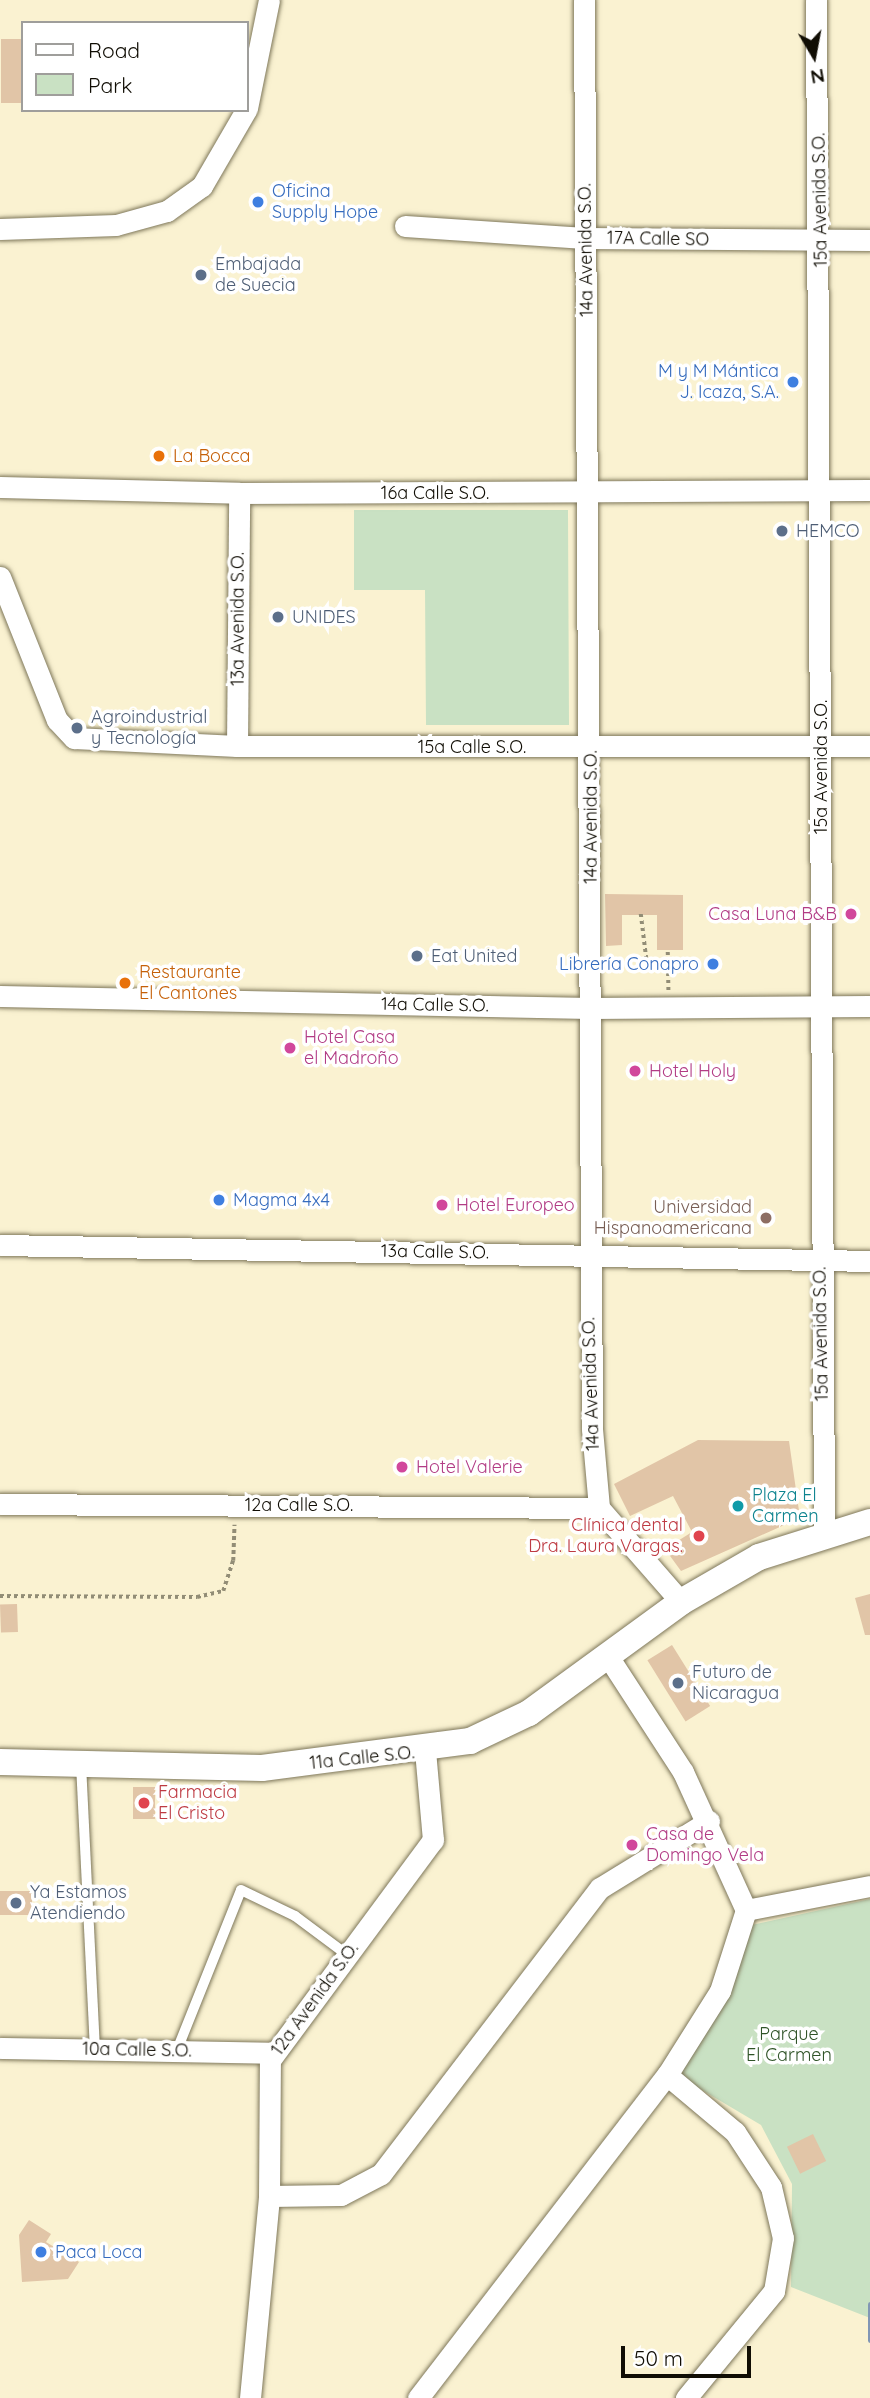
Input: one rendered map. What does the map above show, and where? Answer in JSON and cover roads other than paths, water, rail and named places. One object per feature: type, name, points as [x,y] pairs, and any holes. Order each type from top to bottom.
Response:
[{"type":"street","points":[[248,100],[270,0]]},
{"type":"street","name":"14a Avenida S.O.","points":[[584,0],[585,238],[591,493],[587,1254],[599,1508]]},
{"type":"street","name":"15a Avenida S.O.","points":[[816,0],[823,491],[820,1259],[824,1534]]},
{"type":"street","points":[[0,229],[116,225],[167,211],[202,186],[244,112]]},
{"type":"street","name":"17A Calle SO","points":[[405,226],[585,238],[870,240]]},
{"type":"street","name":"16a Calle S.O.","points":[[0,486],[239,493],[870,491]]},
{"type":"street","name":"13a Avenida S.O.","points":[[237,746],[239,493]]},
{"type":"street","name":"15a Calle S.O.","points":[[0,577],[57,720],[74,738],[237,746],[870,746]]},
{"type":"street","name":"14a Calle S.O.","points":[[0,996],[590,1008],[870,1006]]},
{"type":"street","name":"13a Calle S.O.","points":[[0,1245],[870,1261]]},
{"type":"street","name":"12a Calle S.O.","points":[[0,1504],[599,1508]]},
{"type":"street","points":[[599,1508],[681,1602],[759,1557],[824,1534],[870,1522]]},
{"type":"street","name":"11a Calle S.O.","points":[[0,1762],[262,1768],[425,1751],[470,1741],[529,1713],[609,1658],[681,1602]]},
{"type":"street","points":[[418,2398],[667,2075],[720,1991],[746,1910],[709,1821],[609,1658]]},
{"type":"street","name":"12a Avenida S.O.","points":[[250,2398],[269,2196],[274,2053],[433,1840],[425,1751]]},
{"type":"street","points":[[269,2196],[341,2195],[381,2174],[600,1888],[709,1821]]},
{"type":"street","points":[[746,1910],[870,1886]]},
{"type":"street","name":"10a Calle S.O.","points":[[0,2048],[274,2053]]},
{"type":"street","points":[[667,2075],[735,2132],[771,2187],[783,2238],[774,2291],[686,2398]]},
{"type":"lane","points":[[81,1764],[95,2049]]},
{"type":"lane","points":[[177,2050],[241,1890],[295,1916],[346,1954]]},
{"type":"waterway","points":[[870,2304],[870,2340]]},
{"type":"place","name":"Oficina Supply Hope","points":[[258,202]]},
{"type":"place","name":"Embajada de Suecia","points":[[201,275]]},
{"type":"place","name":"M y M Mántica J. Icaza, S.A.","points":[[793,382]]},
{"type":"place","name":"La Bocca","points":[[159,456]]},
{"type":"place","name":"HEMCO","points":[[782,531]]},
{"type":"place","name":"UNIDES","points":[[278,617]]},
{"type":"place","name":"Agroindustrial y Tecnología","points":[[77,728]]},
{"type":"place","name":"Casa Luna B&B","points":[[851,914]]},
{"type":"place","name":"Eat United","points":[[417,956]]},
{"type":"place","name":"Librería Conapro","points":[[713,964]]},
{"type":"place","name":"Restaurante El Cantones","points":[[125,983]]},
{"type":"place","name":"Hotel Casa el Madroño","points":[[290,1048]]},
{"type":"place","name":"Hotel Holy","points":[[635,1071]]},
{"type":"place","name":"Magma 4x4","points":[[219,1200]]},
{"type":"place","name":"Hotel Europeo","points":[[442,1205]]},
{"type":"place","name":"Universidad Hispanoamericana","points":[[766,1218]]},
{"type":"place","name":"Hotel Valerie","points":[[402,1467]]},
{"type":"place","name":"Plaza El Carmen","points":[[738,1506]]},
{"type":"place","name":"Clínica dental Dra. Laura Vargas.","points":[[699,1536]]},
{"type":"place","name":"Futuro de Nicaragua","points":[[678,1683]]},
{"type":"place","name":"Farmacia El Cristo","points":[[144,1803]]},
{"type":"place","name":"Casa de Domingo Vela","points":[[632,1845]]},
{"type":"place","name":"Ya Estamos Atendiendo","points":[[16,1903]]},
{"type":"place","name":"Paca Loca","points":[[41,2252]]},
{"type":"park label","name":"Parque El Carmen","points":[[789,2045]]}]
